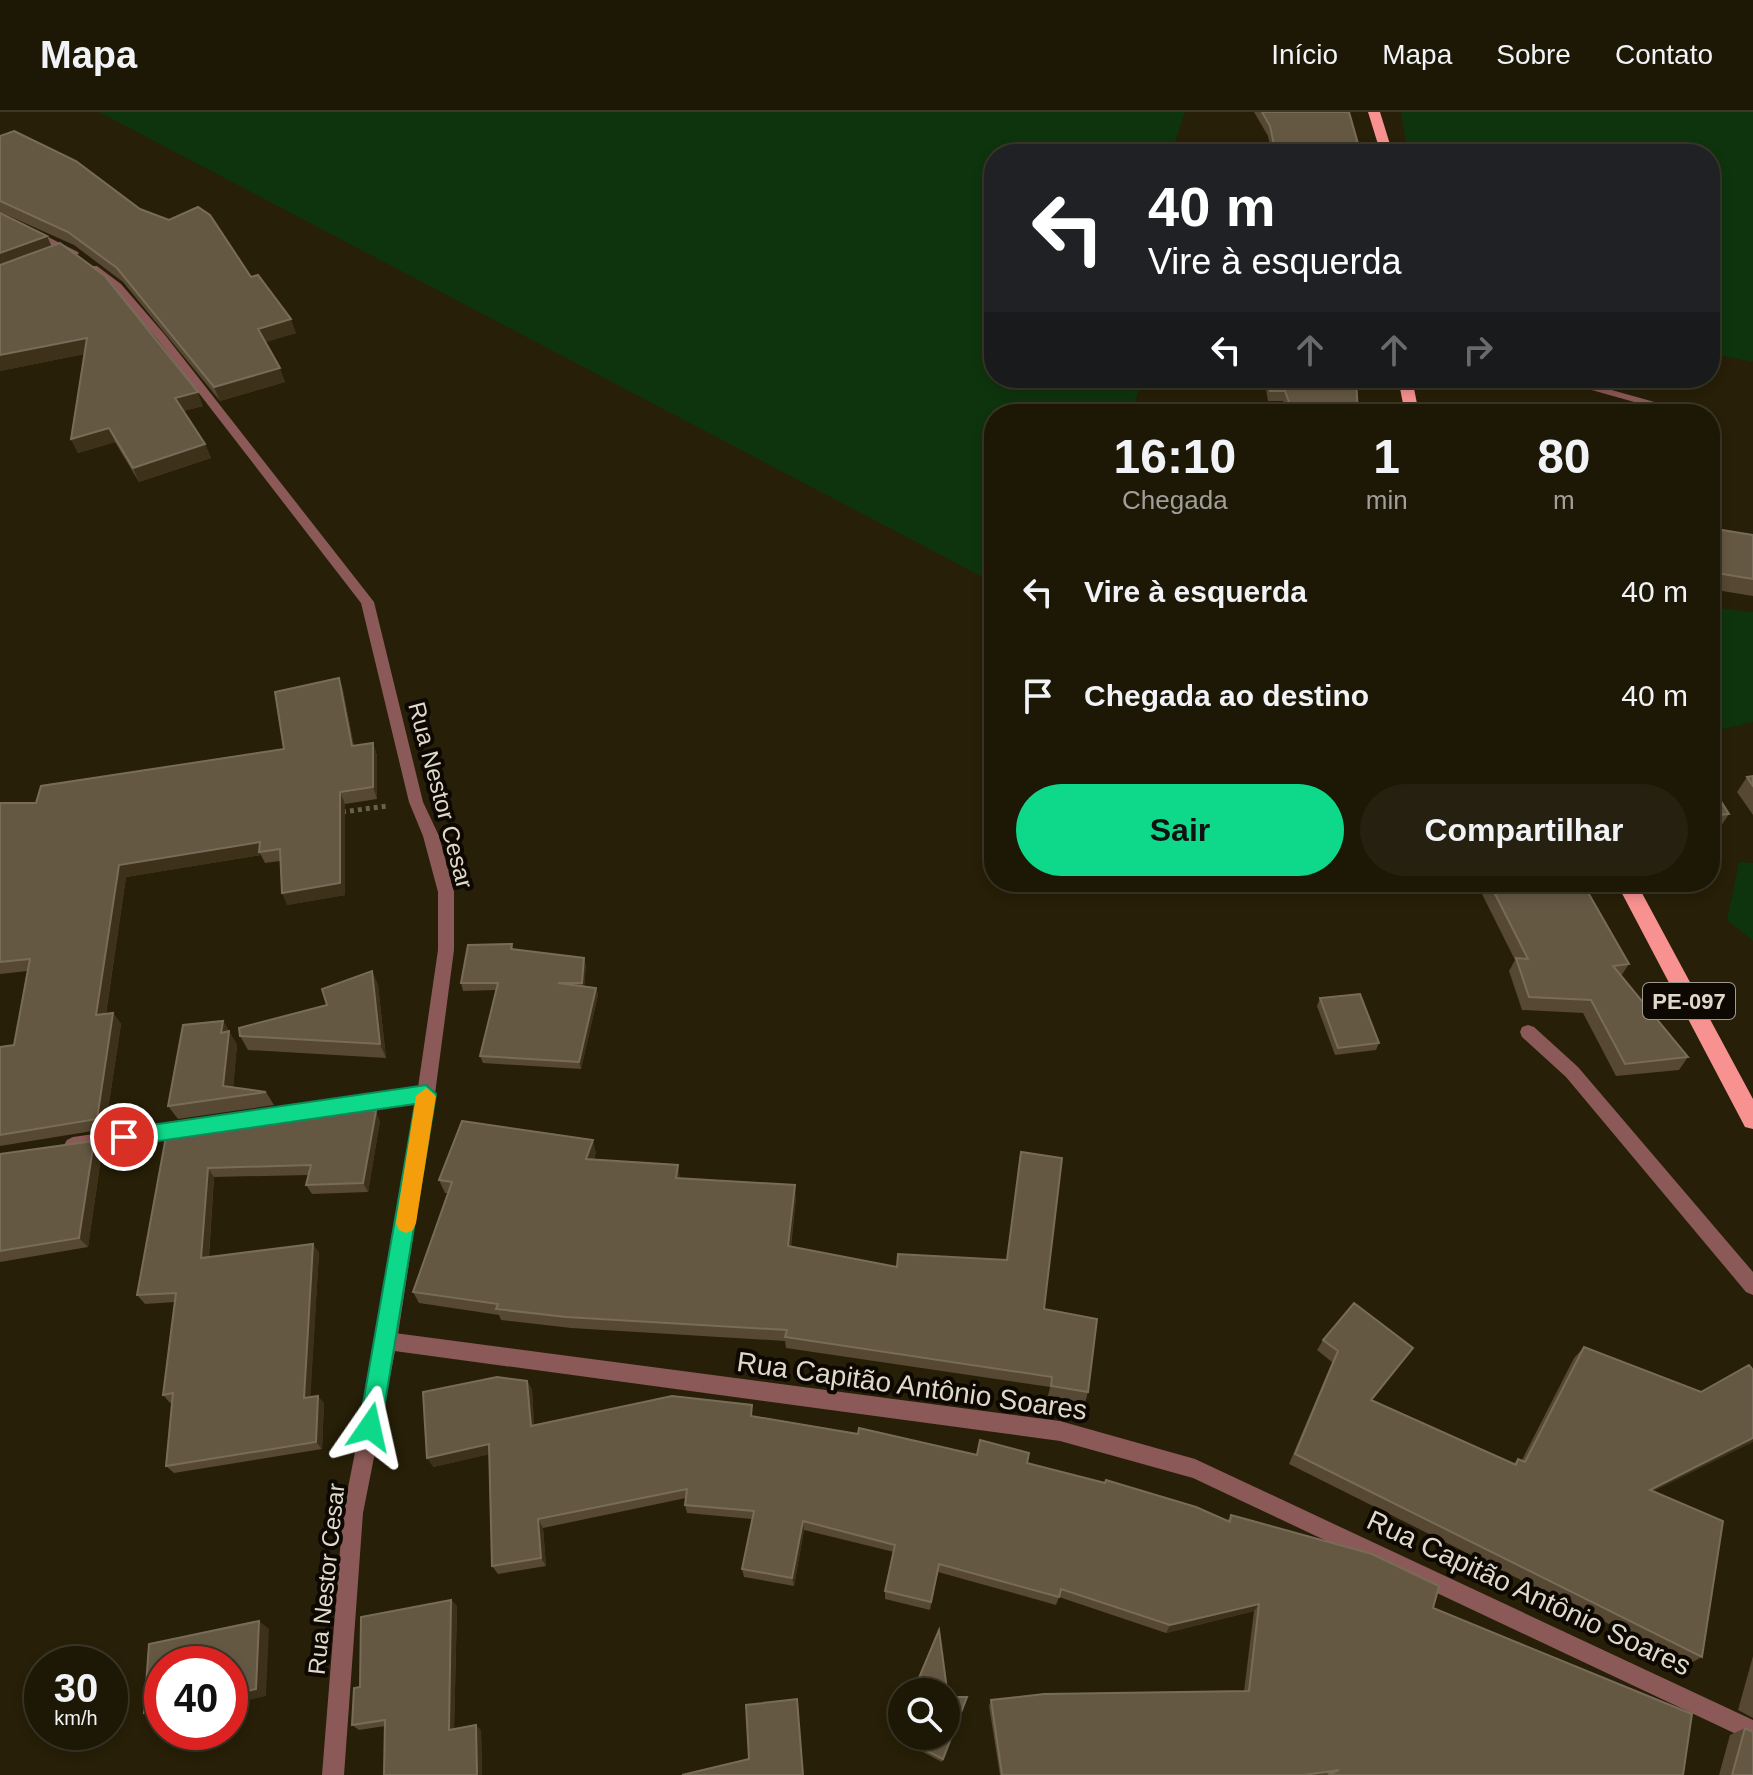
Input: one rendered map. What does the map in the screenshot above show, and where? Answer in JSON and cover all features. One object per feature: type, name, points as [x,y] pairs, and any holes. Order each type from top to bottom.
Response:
[{"type":"main road","points":[[1374,112],[1384,144]]},
{"type":"main road","name":"PE-097","points":[[1631,892],[1753,1120]]},
{"type":"street","name":"Rua Nestor Cesar","points":[[0,216],[117,286],[161,337],[367,602],[416,802],[431,836],[446,892],[446,950],[426,1094],[387,1341],[353,1513],[333,1775]]},
{"type":"street","points":[[1593,388],[1654,404]]},
{"type":"street","points":[[1528,1032],[1572,1072],[1753,1286]]},
{"type":"street","points":[[62,1146],[426,1094]]},
{"type":"street","name":"Rua Capitão Antônio Soares","points":[[387,1341],[1060,1431],[1180,1465],[1326,1528],[1753,1731]]},
{"type":"path","points":[[339,813],[416,802]]},
{"type":"green space","points":[[99,112],[1185,112],[1174,144],[984,144],[984,388],[1139,388],[1135,404],[984,404],[984,578]]},
{"type":"green space","points":[[1401,112],[1753,112],[1753,362],[1720,355],[1720,144],[1406,144]]},
{"type":"green space","points":[[1720,608],[1753,612],[1753,722],[1720,730]]},
{"type":"green space","points":[[1739,862],[1753,863],[1753,941],[1727,920]]},
{"type":"building","points":[[1262,112],[1349,112],[1358,144],[1274,144],[1270,126]]},
{"type":"building","points":[[14,131],[76,161],[140,209],[169,220],[198,207],[210,215],[251,277],[258,275],[291,319],[258,329],[280,368],[214,387],[117,268],[68,232],[0,201],[0,136]]},
{"type":"building","points":[[0,213],[47,236],[0,253]]},
{"type":"building","points":[[60,243],[105,276],[198,392],[175,398],[205,444],[133,468],[109,428],[71,439],[87,338],[0,355],[0,265]]},
{"type":"building","points":[[1270,388],[1357,388],[1357,404],[1290,404],[1285,391],[1270,391]]},
{"type":"building","points":[[1720,530],[1753,535],[1753,579],[1720,574]]},
{"type":"building","points":[[339,678],[352,746],[373,743],[373,787],[340,792],[340,883],[282,893],[280,849],[259,852],[260,842],[119,865],[96,1015],[113,1013],[97,1119],[0,1135],[0,1047],[14,1045],[30,959],[0,962],[0,803],[36,803],[41,786],[284,749],[275,692]]},
{"type":"building","points":[[1720,800],[1729,814],[1720,815]]},
{"type":"building","points":[[1494,892],[1588,892],[1629,964],[1613,966],[1688,1057],[1625,1064],[1591,1000],[1529,997],[1516,958],[1528,959]]},
{"type":"building","points":[[512,944],[511,949],[584,958],[582,983],[558,983],[596,988],[579,1062],[480,1056],[498,983],[461,983],[468,945]]},
{"type":"building","points":[[372,971],[380,1044],[240,1036],[239,1028],[327,1005],[322,989]]},
{"type":"building","points":[[1360,994],[1379,1043],[1338,1048],[1320,998]]},
{"type":"building","points":[[223,1021],[221,1033],[229,1031],[223,1086],[266,1092],[168,1106],[183,1025]]},
{"type":"building","points":[[340,1106],[376,1111],[363,1183],[306,1185],[311,1165],[208,1168],[201,1258],[313,1244],[304,1398],[318,1396],[316,1442],[166,1466],[173,1393],[163,1395],[176,1293],[137,1295],[167,1131]]},
{"type":"building","points":[[462,1121],[593,1140],[586,1159],[678,1165],[676,1178],[795,1185],[788,1246],[897,1267],[898,1254],[1007,1260],[1021,1152],[1062,1158],[1044,1309],[1097,1319],[1088,1392],[1051,1386],[1052,1377],[785,1337],[787,1330],[566,1317],[496,1309],[498,1304],[413,1292],[452,1182],[439,1180]]},
{"type":"building","points":[[94,1141],[79,1238],[0,1251],[0,1154]]},
{"type":"building","points":[[1354,1303],[1413,1348],[1371,1400],[1516,1465],[1518,1459],[1525,1462],[1584,1347],[1701,1392],[1749,1365],[1753,1370],[1753,1438],[1650,1490],[1723,1521],[1702,1657],[1295,1454],[1338,1351],[1323,1340]]},
{"type":"building","points":[[497,1377],[527,1381],[531,1426],[672,1396],[752,1405],[751,1416],[858,1434],[859,1428],[977,1455],[980,1440],[1029,1453],[1027,1463],[1105,1483],[1106,1480],[1196,1507],[1230,1522],[1231,1515],[1372,1554],[1439,1586],[1433,1608],[1692,1714],[1683,1775],[1328,1775],[1339,1770],[1304,1775],[1002,1775],[991,1700],[1044,1694],[1249,1691],[1259,1604],[1170,1625],[1061,1589],[1059,1597],[939,1564],[931,1602],[885,1591],[895,1545],[803,1521],[792,1578],[742,1569],[754,1511],[685,1505],[687,1489],[538,1519],[541,1558],[492,1566],[489,1444],[427,1458],[423,1392]]},
{"type":"building","points":[[451,1600],[449,1730],[476,1725],[477,1775],[384,1775],[385,1720],[352,1725],[354,1688],[360,1687],[361,1617]]},
{"type":"building","points":[[259,1621],[256,1689],[248,1691],[248,1646],[149,1644]]},
{"type":"building","points":[[939,1630],[945,1678],[919,1678]]},
{"type":"building","points":[[960,1697],[967,1697],[960,1715]]},
{"type":"building","points":[[797,1699],[803,1775],[682,1775],[749,1759],[746,1705]]},
{"type":"building","points":[[1745,1728],[1753,1732],[1753,1775],[1732,1775]]},
{"type":"building","points":[[925,1750],[946,1750],[943,1759]]},
{"type":"slow traffic","points":[[406,1223],[426,1096]]},
{"type":"route","points":[[124,1137],[426,1094],[387,1341],[370,1427]]}]
